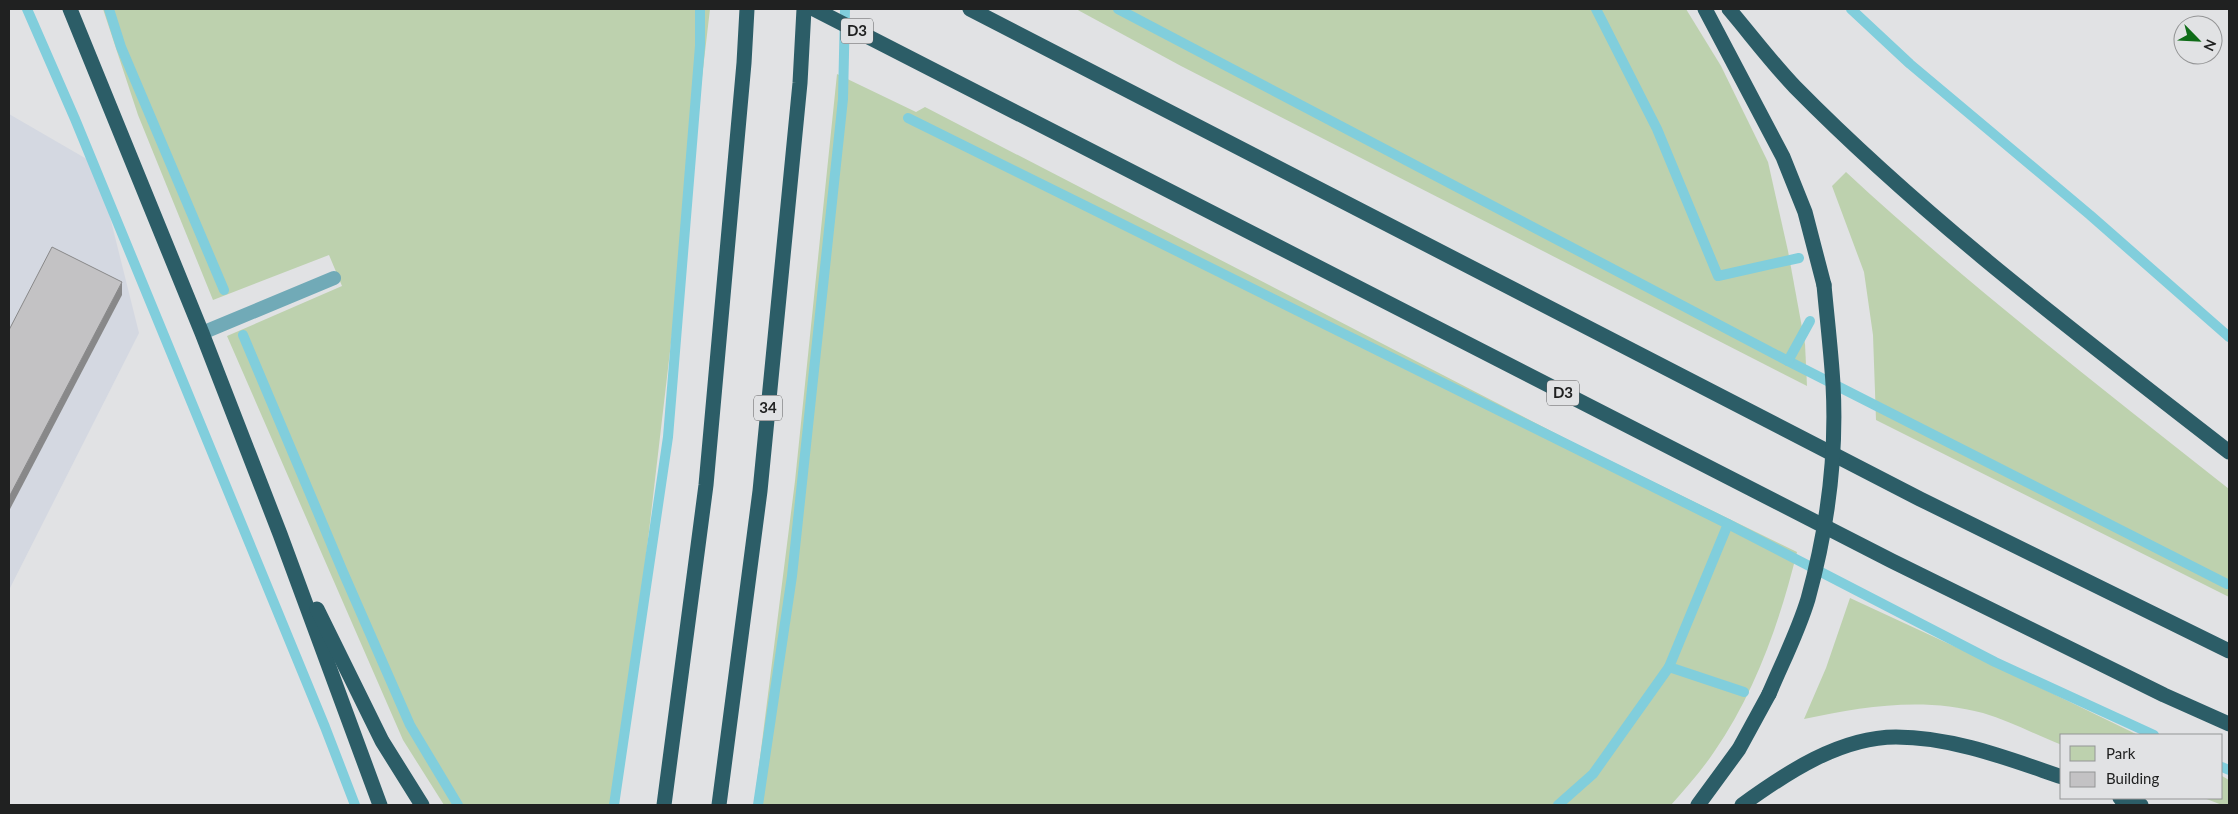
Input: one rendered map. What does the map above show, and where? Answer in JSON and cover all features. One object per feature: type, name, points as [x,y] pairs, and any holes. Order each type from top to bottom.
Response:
[{"type":"highway","points":[[68,9],[202,333],[280,534],[380,805]]},
{"type":"highway","points":[[664,805],[706,485],[744,63],[747,9]]},
{"type":"highway","name":"34","points":[[719,805],[760,490],[800,83],[804,9]]},
{"type":"highway","name":"D3","points":[[814,9],[1892,561],[2164,695],[2229,724]]},
{"type":"highway","points":[[970,9],[1920,499],[2229,651]]},
{"type":"highway","points":[[1698,805],[1739,748],[1769,694],[1807,601],[1821,543],[1829,492],[1833,438],[1833,385],[1824,285],[1805,212],[1783,157],[1705,9]]},
{"type":"highway","points":[[1729,9],[1794,85],[1857,147],[1943,224],[2054,315],[2229,452]]},
{"type":"highway","points":[[280,534],[382,741],[422,805]]},
{"type":"highway","points":[[1742,805],[1770,784],[1820,757],[1854,744],[1896,737],[1942,742],[1992,753],[2060,776]]},
{"type":"highway","points":[[2123,799],[2141,805]]},
{"type":"lane","points":[[202,333],[334,278]]},
{"type":"shaded area","points":[[9,114],[97,165],[139,333],[9,590]]},
{"type":"green space","points":[[103,9],[710,9],[617,805],[444,805],[403,740],[227,336],[342,286],[329,255],[213,300],[138,115]]},
{"type":"green space","points":[[1076,9],[1686,9],[1721,66],[1768,162],[1788,251],[1805,344],[1807,386],[1181,66]]},
{"type":"green space","points":[[837,74],[916,112],[925,107],[1580,446],[1797,552],[1783,604],[1754,681],[1729,729],[1694,779],[1671,805],[754,805],[795,481]]},
{"type":"green space","points":[[1846,172],[1987,295],[2229,489],[2229,597],[1876,420],[1873,335],[1864,272],[1832,186]]},
{"type":"green space","points":[[1850,598],[1986,661],[2136,734],[2060,734],[2060,744],[1983,713],[1961,708],[1916,704],[1871,707],[1804,719],[1826,668]]},
{"type":"green space","points":[[2223,777],[2229,780],[2229,805],[2222,805],[2207,799],[2223,799]]},
{"type":"building","points":[[52,247],[122,282],[9,497],[9,330]]},
{"type":"waterway","points":[[27,9],[75,119],[325,727],[355,805]]},
{"type":"waterway","points":[[109,9],[121,47],[224,290]]},
{"type":"waterway","points":[[614,805],[668,437],[700,46],[700,9]]},
{"type":"waterway","points":[[758,805],[792,576],[843,99],[845,9]]},
{"type":"waterway","points":[[1118,9],[1788,361],[2227,584]]},
{"type":"waterway","points":[[1596,9],[1657,129],[1718,276],[1799,258]]},
{"type":"waterway","points":[[1851,9],[1910,64],[2090,215],[2229,337]]},
{"type":"waterway","points":[[908,118],[1728,524],[1995,662],[2152,734]]},
{"type":"waterway","points":[[1788,361],[1810,321]]},
{"type":"waterway","points":[[243,335],[410,725],[458,805]]},
{"type":"waterway","points":[[1728,524],[1669,667],[1744,692]]},
{"type":"waterway","points":[[1558,805],[1593,774],[1669,667]]},
{"type":"waterway","points":[[2223,767],[2229,770]]}]
